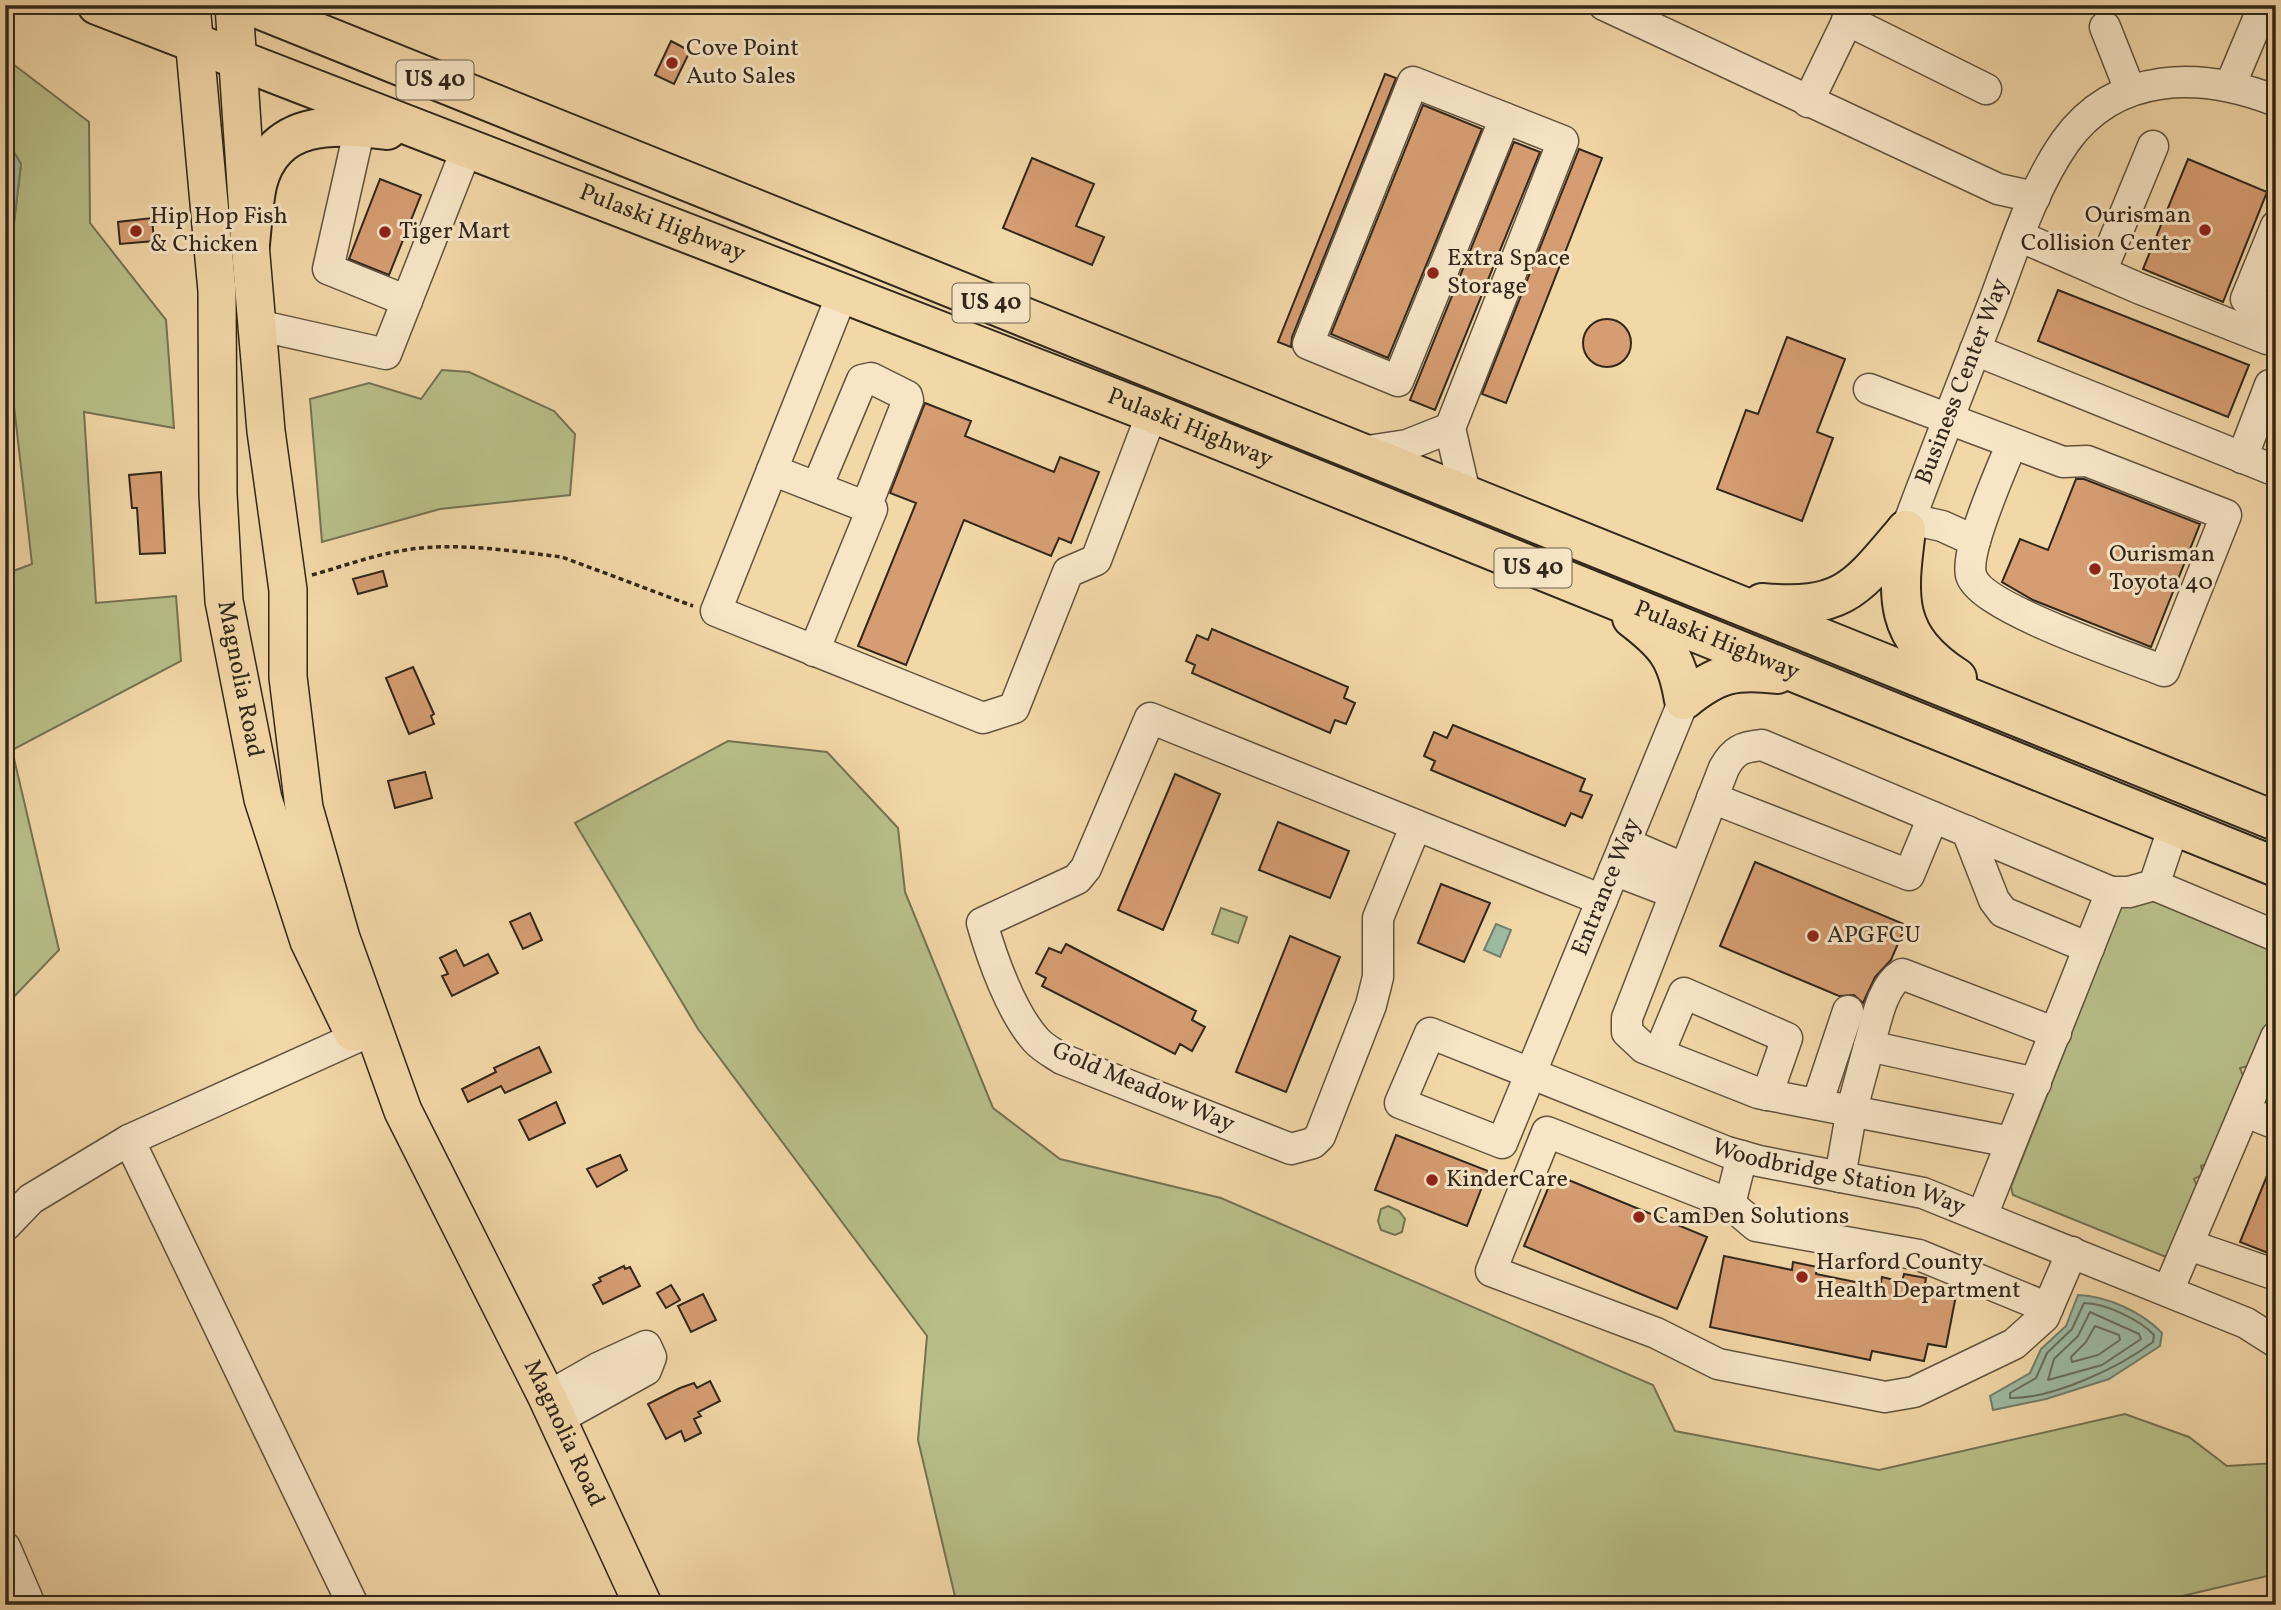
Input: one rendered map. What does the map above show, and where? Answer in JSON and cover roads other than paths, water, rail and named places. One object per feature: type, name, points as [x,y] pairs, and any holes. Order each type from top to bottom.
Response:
[{"type":"highway","name":"Pulaski Highway","points":[[97,5],[1152,413],[2276,867]]},
{"type":"highway","name":"Pulaski Highway","points":[[249,5],[2003,708],[2276,821]]},
{"type":"highway","points":[[250,244],[257,184],[266,161],[298,132],[323,126],[360,127],[408,133],[467,148]]},
{"type":"highway","points":[[1733,601],[1816,605],[1860,582],[1908,524]]},
{"type":"highway","points":[[1908,524],[1900,578],[1904,617],[1912,638],[1943,668],[2003,708]]},
{"type":"highway","points":[[1606,597],[1667,647],[1676,663],[1684,700],[1721,675],[1756,672],[1806,678]]},
{"type":"main road","name":"Magnolia Road","points":[[191,5],[217,292],[218,494],[224,601],[263,799],[309,941],[407,1145],[480,1262]]},
{"type":"main road","name":"Magnolia Road","points":[[234,5],[266,431],[286,583],[288,677],[304,808],[341,937],[393,1087],[553,1408],[643,1605]]},
{"type":"street","points":[[1604,5],[1998,188],[2035,197]]},
{"type":"street","points":[[1808,102],[1851,13],[1986,89]]},
{"type":"street","points":[[2230,86],[2266,21]]},
{"type":"street","points":[[2105,27],[2130,90]]},
{"type":"street","name":"Business Center Way","points":[[1908,524],[2035,197],[2067,140],[2096,111],[2130,90],[2163,82],[2192,80],[2230,86],[2276,101]]},
{"type":"street","points":[[1465,493],[1450,428],[1563,141],[1505,118],[1413,82],[1308,344],[1398,381],[1505,118]]},
{"type":"street","points":[[360,127],[328,269],[407,301]]},
{"type":"street","points":[[2101,272],[2153,146]]},
{"type":"street","points":[[257,325],[386,354],[467,148]]},
{"type":"street","points":[[2276,226],[2245,299],[2269,308],[2276,314]]},
{"type":"street","points":[[2020,236],[2101,272],[2267,338],[2276,324]]},
{"type":"street","points":[[842,292],[716,611],[983,718],[1014,708],[1068,572],[1096,560],[1152,413]]},
{"type":"street","points":[[1975,350],[2276,471]]},
{"type":"street","points":[[817,487],[862,380],[871,378],[907,396],[908,400],[866,507]]},
{"type":"street","points":[[2242,458],[2270,385],[2276,387]]},
{"type":"street","points":[[1869,390],[2012,443],[2063,463],[2087,461],[2226,515],[2164,671],[2007,608],[1993,600],[1971,577],[1970,559],[1975,541],[2012,443]]},
{"type":"street","points":[[1361,452],[1407,445],[1450,428]]},
{"type":"street","points":[[772,470],[872,509],[814,650]]},
{"type":"street","points":[[1908,524],[1942,526],[1975,541]]},
{"type":"street","name":"Entrance Way","points":[[1430,1033],[1400,1103],[1502,1143],[1684,700]]},
{"type":"street","name":"Gold Meadow Way","points":[[1416,825],[1378,918],[1378,977],[1371,1005],[1320,1136],[1301,1148],[1291,1149],[1062,1059],[1037,1042],[1023,1023],[989,947],[982,923],[1065,885],[1077,878],[1086,868],[1150,718],[1416,825],[1602,900]]},
{"type":"street","points":[[2011,1142],[1852,1109],[1767,1095],[1659,1053],[1633,1040],[1628,1032],[1627,1018],[1731,754],[1742,747],[1762,745],[2112,892],[2129,892],[2154,885],[2276,936]]},
{"type":"street","points":[[1712,798],[1909,875],[1933,817]]},
{"type":"street","points":[[2154,885],[2174,826]]},
{"type":"street","points":[[1967,831],[1994,900],[2003,912],[2089,948]]},
{"type":"street","points":[[1620,857],[1679,881]]},
{"type":"street","points":[[1982,1216],[2112,892]]},
{"type":"street","points":[[1839,1177],[1852,1109],[1869,1046],[1881,1005],[1894,979],[1902,974],[2056,1033]]},
{"type":"street","points":[[1659,1053],[1684,993],[1787,1038],[1767,1095]]},
{"type":"street","points":[[1816,1104],[1848,1011]]},
{"type":"street","name":"Woodbridge Station Way","points":[[1430,1033],[1742,1156],[1923,1193],[2246,1323],[2276,1342]]},
{"type":"street","points":[[2168,1291],[2276,1037]]},
{"type":"street","points":[[5,1226],[31,1199],[129,1140],[355,1038]]},
{"type":"street","points":[[1869,1046],[2036,1083]]},
{"type":"street","points":[[2245,1112],[2258,1109],[2276,1064]]},
{"type":"street","points":[[2245,1112],[2276,1124]]},
{"type":"street","points":[[2048,1308],[1919,1255],[1756,1226],[1730,1204],[1547,1132],[1491,1271],[1656,1333],[1718,1364],[1885,1397],[1914,1392],[2014,1343],[2044,1317],[2073,1252]]},
{"type":"street","points":[[129,1140],[353,1605]]},
{"type":"street","points":[[1730,1204],[1742,1156]]},
{"type":"street","points":[[2213,1188],[2223,1238],[2236,1260]]},
{"type":"street","points":[[2189,1245],[2276,1275]]},
{"type":"street","name":"Woodbridge Station Way","points":[[2246,1323],[2276,1325]]},
{"type":"street","points":[[5,1547],[30,1605]]},
{"type":"water","points":[[5,137],[21,164],[5,299]]},
{"type":"water","points":[[1496,924],[1511,930],[1500,957],[1484,950]]},
{"type":"water","points":[[2078,1295],[2101,1298],[2145,1318],[2162,1333],[2160,1346],[2109,1379],[2046,1399],[1993,1410],[1990,1396],[2030,1373],[2041,1349],[2066,1326]]},
{"type":"place","name":"Cove Point Auto Sales","points":[[672,63]]},
{"type":"place","name":"Ourisman Collision Center","points":[[2205,230]]},
{"type":"place","name":"Hip Hop Fish & Chicken","points":[[136,231]]},
{"type":"place","name":"Tiger Mart","points":[[385,232]]},
{"type":"place","name":"Extra Space Storage","points":[[1433,273]]},
{"type":"place","name":"Ourisman Toyota 40","points":[[2095,569]]},
{"type":"place","name":"APGFCU","points":[[1813,936]]},
{"type":"place","name":"KinderCare","points":[[1432,1180]]},
{"type":"place","name":"CamDen Solutions","points":[[1639,1217]]},
{"type":"place","name":"Harford County Health Department","points":[[1802,1277]]}]
